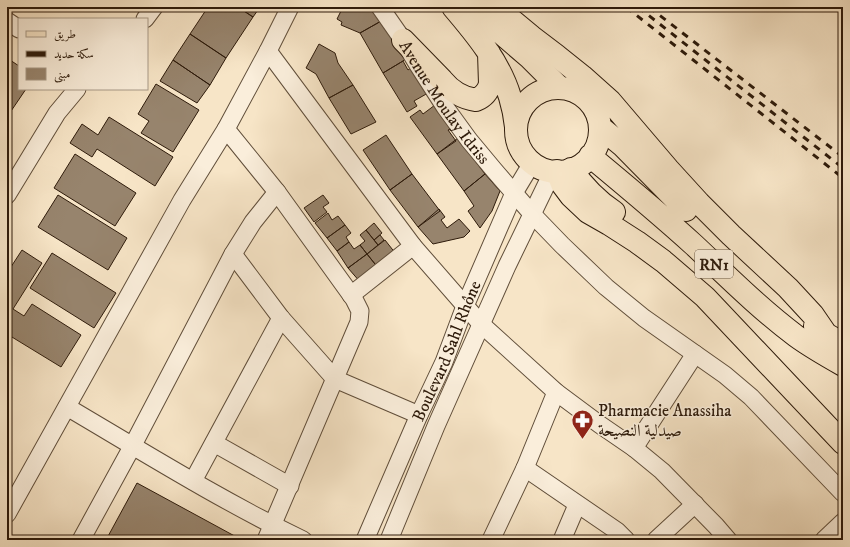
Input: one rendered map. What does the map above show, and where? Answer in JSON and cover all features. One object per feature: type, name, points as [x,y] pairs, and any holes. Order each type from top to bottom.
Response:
[{"type":"main road","points":[[453,7],[471,27],[498,67],[510,96],[517,138],[521,149],[532,163],[545,170],[560,171],[578,166],[586,161],[594,151],[599,140],[600,128],[598,115],[592,104],[583,96],[572,90],[559,88],[546,89],[535,94],[525,103],[519,114],[516,127]]},
{"type":"main road","points":[[478,7],[501,33],[530,58],[559,88]]},
{"type":"main road","points":[[496,7],[582,76],[610,101],[699,203],[730,235],[793,293],[835,339]]},
{"type":"main road","points":[[403,40],[447,87],[468,99],[476,100],[480,98],[488,89],[490,84],[489,53]]},
{"type":"main road","name":"RN1","points":[[600,128],[623,146],[693,218],[768,289],[796,312],[835,339]]},
{"type":"main road","name":"RN1","points":[[590,156],[625,184],[685,237],[766,312],[797,337],[843,365]]},
{"type":"main road","points":[[560,171],[580,182],[603,205],[617,215],[661,242],[706,280],[843,423]]},
{"type":"main road","points":[[560,171],[562,184],[579,204],[588,212],[609,224],[663,261],[705,297],[843,443]]},
{"type":"street","points":[[146,18],[154,7]]},
{"type":"street","points":[[7,514],[182,200],[226,129],[290,7]]},
{"type":"street","name":"Avenue Moulay Idriss","points":[[380,7],[403,40],[445,107],[469,140],[533,215],[606,287],[644,318],[725,375],[751,397],[843,493]]},
{"type":"street","points":[[7,21],[18,28]]},
{"type":"street","points":[[268,51],[412,246],[481,324],[556,392],[634,448],[662,471],[728,540]]},
{"type":"street","points":[[7,195],[57,113],[76,90]]},
{"type":"street","points":[[226,129],[277,192],[351,295],[360,311],[359,322],[269,533]]},
{"type":"street","name":"Boulevard Sahl Rhône","points":[[365,540],[419,415],[444,362],[465,306],[514,193],[532,163]]},
{"type":"street","name":"Boulevard Sahl Rhône","points":[[389,540],[436,426],[507,266],[533,215],[560,171]]},
{"type":"street","points":[[81,540],[133,445],[233,254],[253,222],[277,192]]},
{"type":"street","points":[[351,295],[412,246]]},
{"type":"street","points":[[233,254],[281,318],[335,378],[419,415]]},
{"type":"street","points":[[194,481],[281,318]]},
{"type":"street","points":[[634,448],[695,354]]},
{"type":"street","points":[[491,540],[525,468],[556,392]]},
{"type":"street","points":[[67,407],[194,481],[269,533],[303,540]]},
{"type":"street","points":[[214,443],[290,486]]},
{"type":"street","points":[[525,468],[617,531],[626,540]]},
{"type":"street","points":[[656,540],[695,504]]},
{"type":"street","points":[[562,540],[577,505]]},
{"type":"street","points":[[824,540],[843,522]]},
{"type":"building","points":[[208,7],[238,7],[253,17],[226,58],[190,34]]},
{"type":"building","points":[[238,7],[260,7],[253,17]]},
{"type":"building","points":[[343,7],[367,7],[374,10],[374,13],[380,16],[383,20],[360,33],[341,25],[342,22],[337,19]]},
{"type":"building","points":[[383,20],[406,58],[383,73],[360,33]]},
{"type":"building","points":[[190,34],[226,58],[210,85],[173,60]]},
{"type":"building","points":[[319,44],[335,53],[338,63],[353,85],[329,98],[316,74],[306,68]]},
{"type":"building","points":[[7,58],[18,65],[18,90],[25,90],[7,117]]},
{"type":"building","points":[[173,60],[210,85],[197,103],[160,81]]},
{"type":"building","points":[[403,61],[408,70],[412,67],[428,93],[414,101],[417,106],[407,112],[383,73]]},
{"type":"building","points":[[156,84],[199,110],[173,152],[141,133],[149,121],[138,114]]},
{"type":"building","points":[[353,85],[376,122],[351,134],[329,98]]},
{"type":"building","points":[[435,105],[452,128],[448,130],[456,141],[437,154],[410,117],[420,110],[423,114]]},
{"type":"building","points":[[109,117],[173,157],[155,186],[97,149],[92,157],[70,143],[82,124],[98,135]]},
{"type":"building","points":[[386,135],[412,174],[390,190],[363,150]]},
{"type":"building","points":[[458,138],[485,174],[464,191],[437,154]]},
{"type":"building","points":[[75,154],[136,193],[115,226],[54,188]]},
{"type":"building","points":[[412,174],[440,211],[418,227],[390,190]]},
{"type":"building","points":[[485,174],[500,191],[492,211],[480,228],[468,211],[474,206],[464,191]]},
{"type":"building","points":[[58,195],[127,238],[108,270],[38,227]]},
{"type":"building","points":[[323,195],[329,203],[323,207],[327,212],[314,222],[304,208]]},
{"type":"building","points":[[439,209],[445,217],[441,220],[447,228],[459,219],[470,231],[464,237],[433,244],[418,227]]},
{"type":"building","points":[[328,213],[332,220],[338,216],[345,225],[327,238],[315,223]]},
{"type":"building","points":[[374,223],[382,233],[374,240],[366,230]]},
{"type":"building","points":[[345,225],[351,233],[346,237],[349,242],[337,251],[327,238]]},
{"type":"building","points":[[366,230],[378,245],[367,254],[360,245],[365,241],[360,235]]},
{"type":"building","points":[[380,235],[384,240],[378,245],[374,240]]},
{"type":"building","points":[[385,240],[396,254],[379,269],[367,254]]},
{"type":"building","points":[[349,242],[354,249],[360,245],[367,254],[348,268],[337,251]]},
{"type":"building","points":[[22,250],[42,263],[13,309],[24,316],[32,304],[81,335],[61,367],[7,334],[7,273]]},
{"type":"building","points":[[52,253],[116,293],[94,328],[30,288]]},
{"type":"building","points":[[367,254],[379,269],[361,283],[348,268]]},
{"type":"building","points":[[137,483],[242,540],[106,540]]},
{"type":"railway","points":[[626,7],[843,178]]},
{"type":"railway","points":[[638,7],[843,168]]},
{"type":"railway","points":[[649,7],[843,157]]},
{"type":"place","name":"Pharmacie Anassiha صيدلية النصيحة","points":[[583,440]]}]
